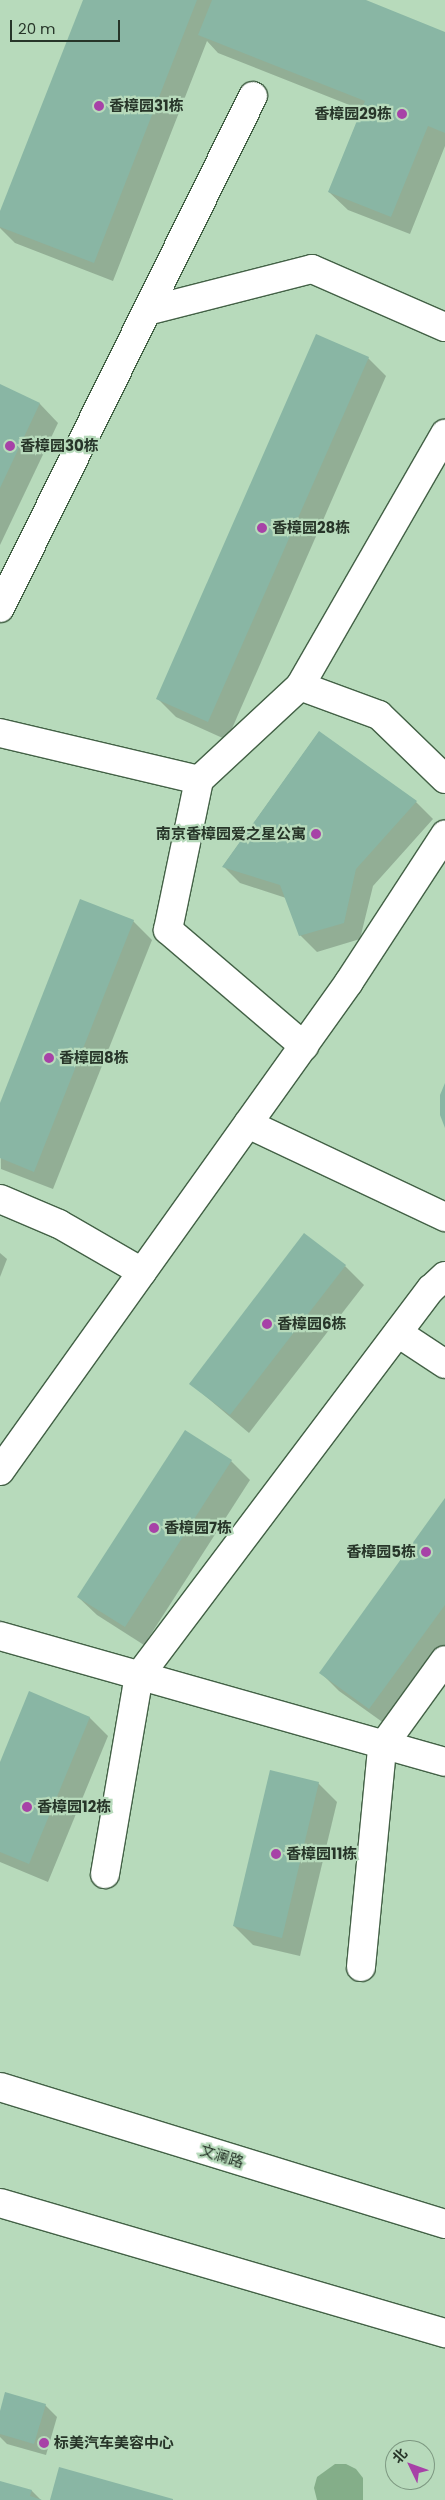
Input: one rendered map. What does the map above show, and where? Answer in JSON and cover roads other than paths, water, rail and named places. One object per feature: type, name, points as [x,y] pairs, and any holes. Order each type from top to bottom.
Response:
[{"type":"street","points":[[0,608],[253,96]]},
{"type":"street","points":[[147,311],[312,269],[445,327]]},
{"type":"street","points":[[304,1046],[168,930],[199,780],[300,686],[445,434]]},
{"type":"street","points":[[300,686],[379,715],[445,779]]},
{"type":"street","points":[[0,732],[199,780]]},
{"type":"street","points":[[0,1471],[304,1046],[445,835]]},
{"type":"street","points":[[248,1124],[445,1217]]},
{"type":"street","points":[[0,1199],[59,1224],[142,1272]]},
{"type":"street","points":[[105,1874],[139,1676],[398,1334],[445,1276]]},
{"type":"street","points":[[398,1334],[445,1364]]},
{"type":"street","points":[[0,1636],[382,1747],[445,1762]]},
{"type":"street","points":[[361,1967],[382,1747],[445,1660]]},
{"type":"street","name":"文澜路","points":[[0,2087],[445,2224]]},
{"type":"street","points":[[0,2203],[445,2333]]},
{"type":"place","name":"香樟园31栋","points":[[99,106]]},
{"type":"place","name":"香樟园29栋","points":[[402,114]]},
{"type":"place","name":"香樟园30栋","points":[[10,446]]},
{"type":"place","name":"香樟园28栋","points":[[262,528]]},
{"type":"place","name":"南京香樟园爱之星公寓","points":[[316,834]]},
{"type":"place","name":"香樟园8栋","points":[[49,1058]]},
{"type":"place","name":"香樟园6栋","points":[[267,1324]]},
{"type":"place","name":"香樟园7栋","points":[[154,1528]]},
{"type":"place","name":"香樟园5栋","points":[[426,1552]]},
{"type":"place","name":"香樟园12栋","points":[[27,1807]]},
{"type":"place","name":"香樟园11栋","points":[[276,1854]]},
{"type":"place","name":"标美汽车美容中心","points":[[44,2443]]}]
